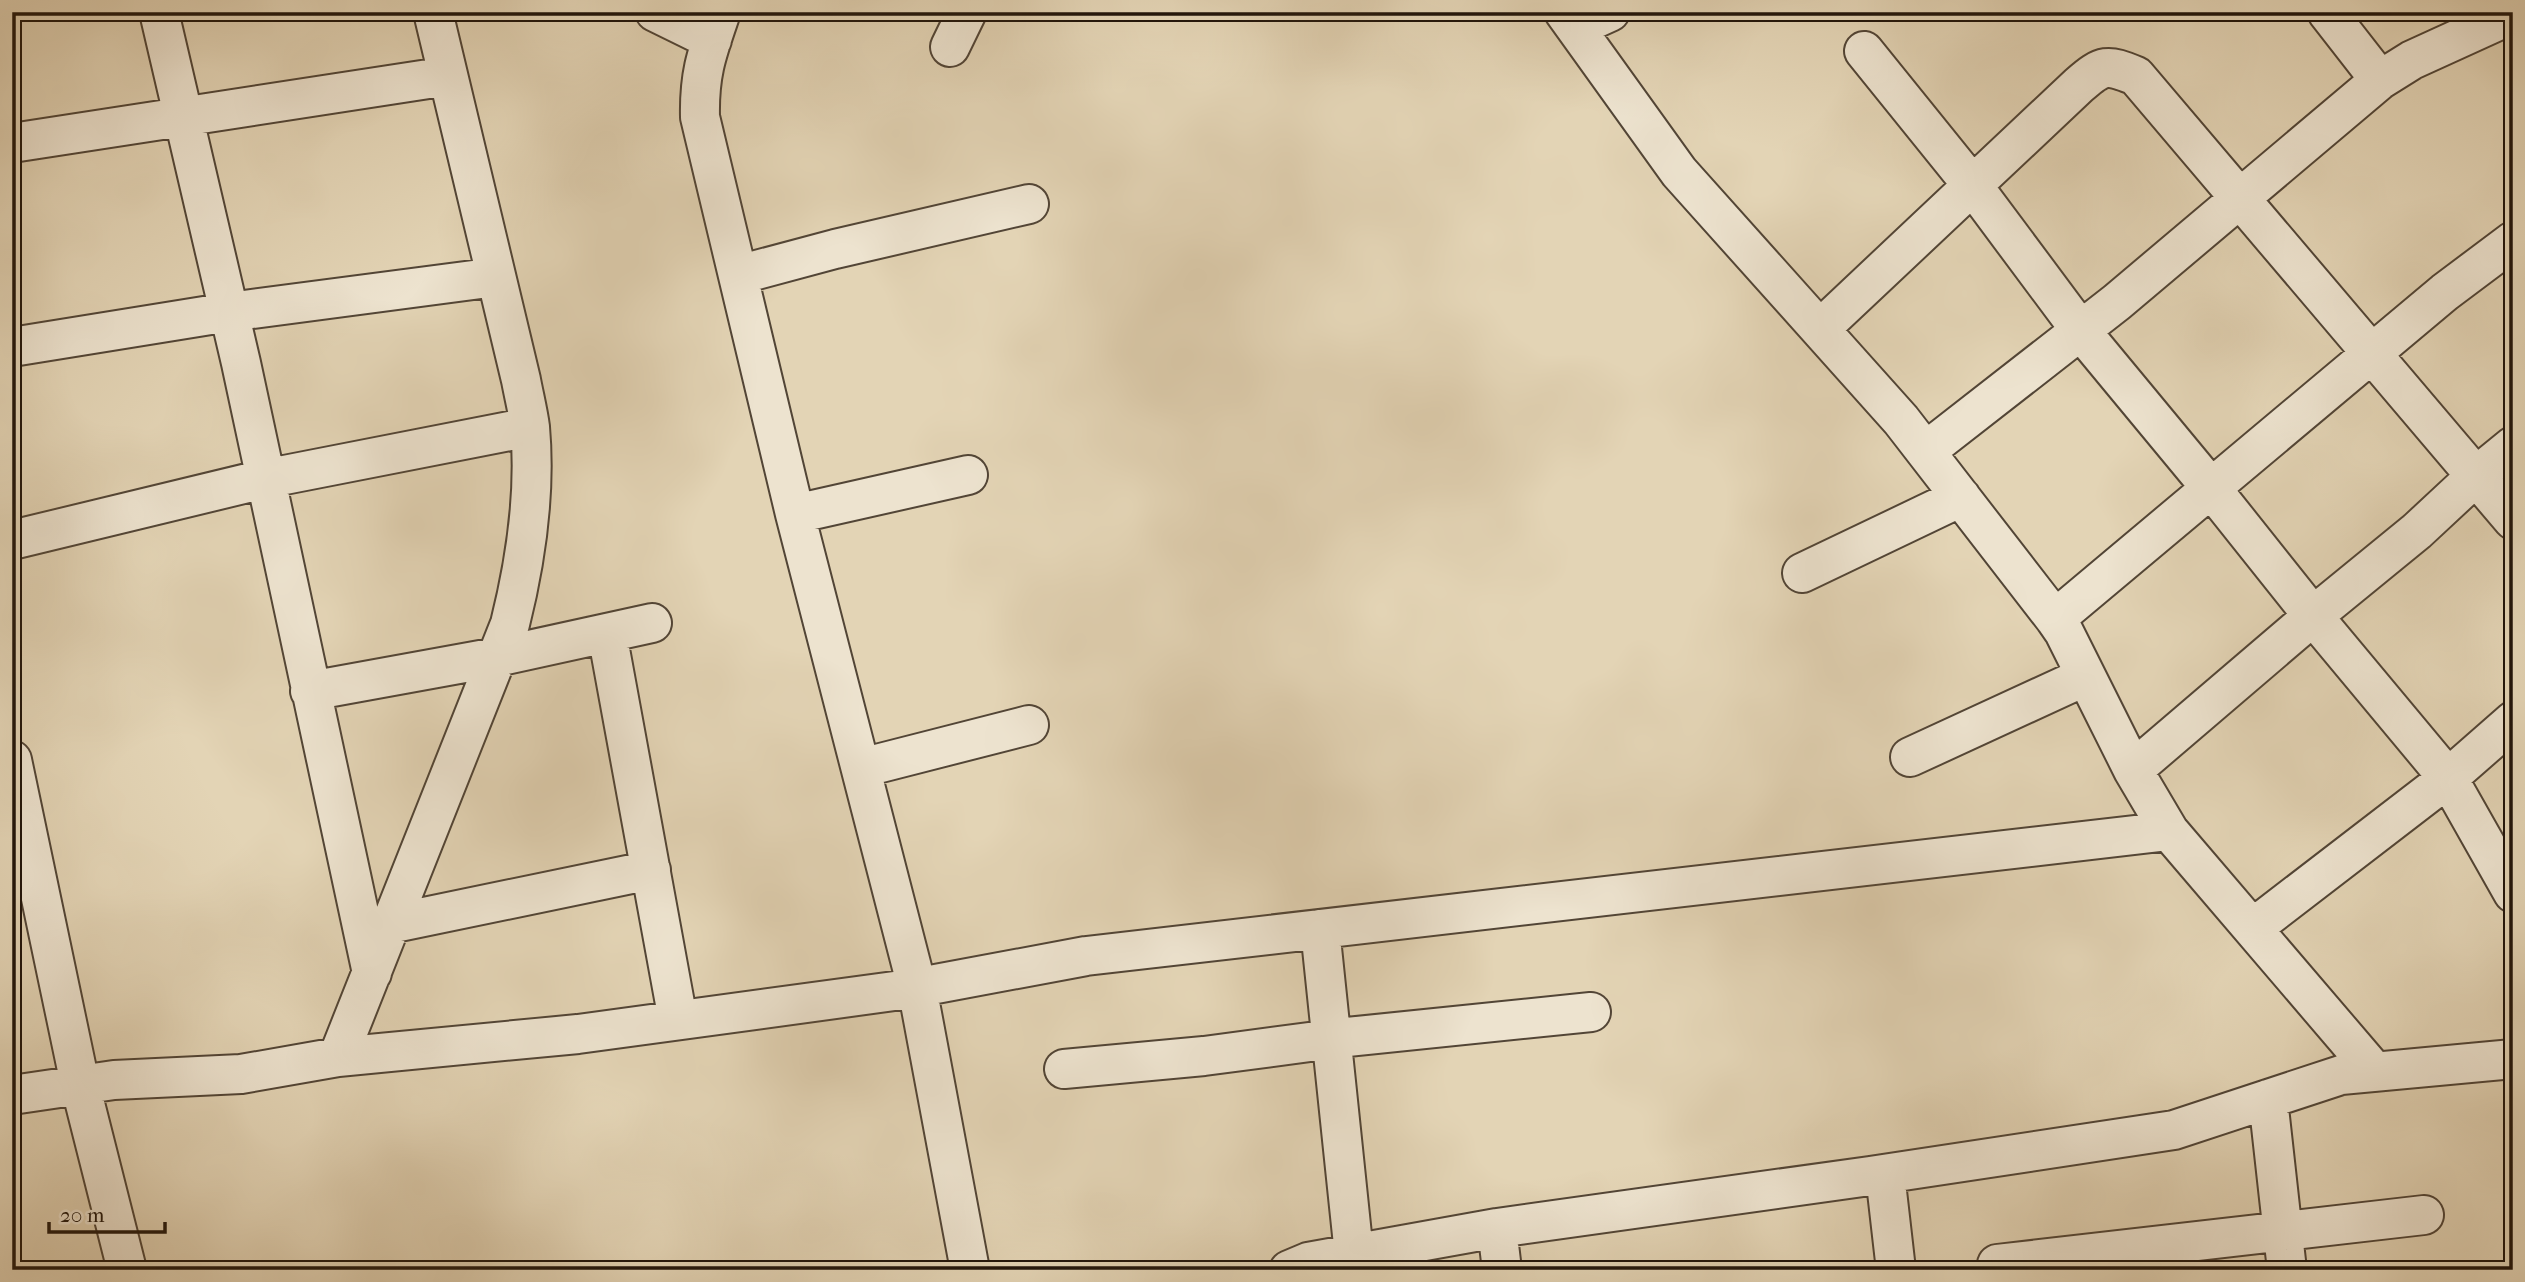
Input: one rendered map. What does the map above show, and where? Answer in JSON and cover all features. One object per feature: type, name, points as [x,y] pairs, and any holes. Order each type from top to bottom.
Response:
[{"type":"street","points":[[159,12],[229,312],[372,973]]},
{"type":"street","points":[[338,1057],[510,624],[524,570],[529,530],[530,427],[433,12]]},
{"type":"street","points":[[655,12],[716,26],[703,63],[700,117],[796,514],[917,987],[970,1270]]},
{"type":"street","points":[[950,47],[967,12]]},
{"type":"street","points":[[2327,12],[2380,80]]},
{"type":"street","points":[[1926,451],[2081,331],[2380,80],[2412,60],[2513,14]]},
{"type":"street","points":[[1584,17],[1679,172],[1926,451],[2064,632],[2133,770],[2169,831],[2375,1072]]},
{"type":"street","points":[[1864,51],[1973,186],[2081,331],[2448,778],[2513,893]]},
{"type":"street","points":[[1820,329],[2096,70],[2116,67],[2136,76],[2513,520]]},
{"type":"street","points":[[12,144],[448,76]]},
{"type":"street","points":[[738,275],[835,249],[1028,204]]},
{"type":"street","points":[[2055,620],[2445,292],[2513,241]]},
{"type":"street","points":[[12,347],[229,312],[496,277]]},
{"type":"street","points":[[12,540],[264,479],[530,427]]},
{"type":"street","points":[[2133,770],[2417,531],[2513,446]]},
{"type":"street","points":[[796,514],[968,475]]},
{"type":"street","points":[[1802,573],[1961,497]]},
{"type":"street","points":[[310,691],[497,657],[652,623]]},
{"type":"street","points":[[607,633],[678,1020]]},
{"type":"street","points":[[1910,757],[2086,676]]},
{"type":"street","points":[[2253,928],[2448,778],[2513,720]]},
{"type":"street","points":[[861,768],[1029,725]]},
{"type":"street","points":[[12,760],[25,885],[80,1084],[127,1270]]},
{"type":"street","points":[[12,1095],[80,1084],[160,1076],[241,1074],[338,1057],[578,1034],[917,987],[1086,956],[2169,831]]},
{"type":"street","points":[[390,925],[651,870]]},
{"type":"street","points":[[1320,929],[1354,1254]]},
{"type":"street","points":[[1064,1069],[1204,1056],[1330,1039],[1591,1012]]},
{"type":"street","points":[[1289,1270],[1308,1262],[1497,1228],[1885,1174],[2174,1130],[2341,1075],[2513,1059]]},
{"type":"street","points":[[2268,1099],[2287,1270]]},
{"type":"street","points":[[1885,1174],[1896,1270]]},
{"type":"street","points":[[1997,1264],[2424,1215]]},
{"type":"street","points":[[1497,1228],[1502,1270]]}]
